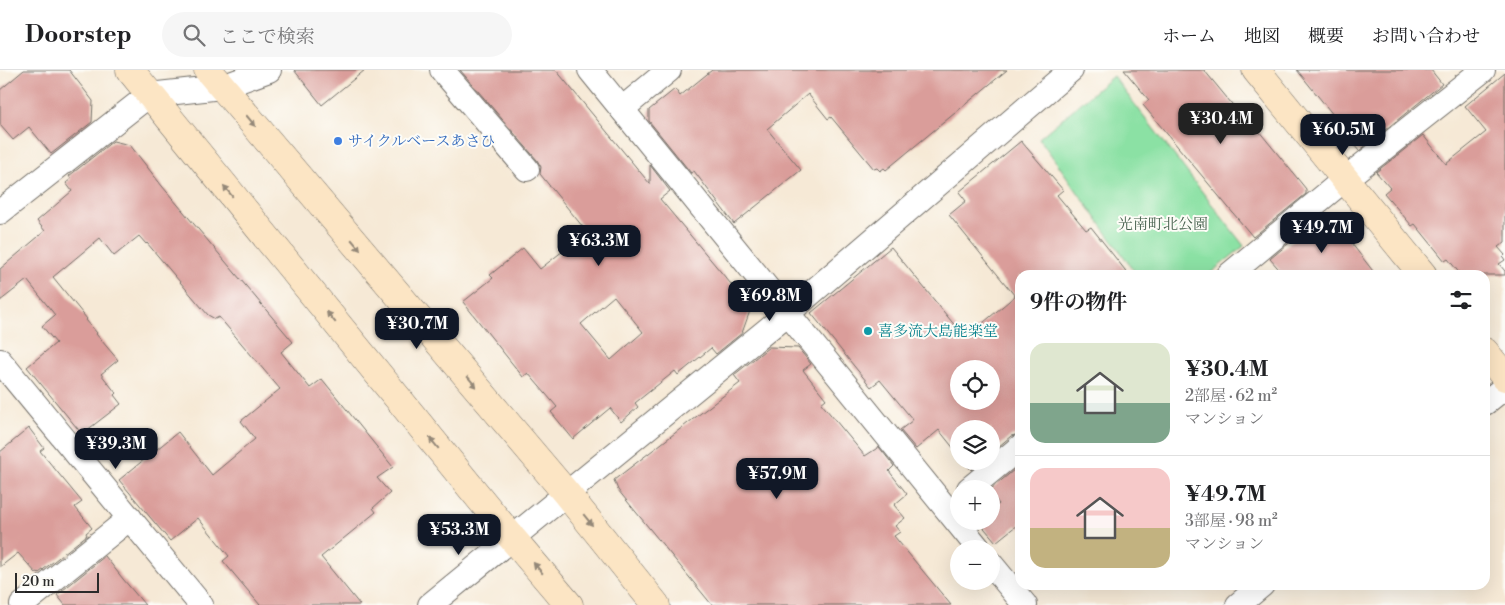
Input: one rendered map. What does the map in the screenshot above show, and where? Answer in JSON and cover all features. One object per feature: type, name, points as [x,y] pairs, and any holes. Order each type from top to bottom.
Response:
[{"type":"street","points":[[130,70],[512,538],[569,605]]},
{"type":"street","points":[[0,212],[149,95],[215,79],[269,70]]},
{"type":"street","points":[[442,70],[526,169]]},
{"type":"street","points":[[590,70],[788,313],[950,500]]},
{"type":"street","points":[[622,110],[669,70]]},
{"type":"street","points":[[430,605],[788,313],[1071,70]]},
{"type":"street","points":[[1256,70],[1418,270]]},
{"type":"street","points":[[1235,270],[1345,179],[1483,70]]},
{"type":"street","points":[[215,79],[566,493],[656,605]]},
{"type":"street","points":[[1490,358],[1505,377]]},
{"type":"street","points":[[0,361],[201,605]]},
{"type":"street","points":[[1490,399],[1505,387]]},
{"type":"street","points":[[980,480],[1015,451]]},
{"type":"street","points":[[22,605],[130,518]]},
{"type":"street","points":[[1000,575],[1025,605]]},
{"type":"street","points":[[1238,605],[1256,590]]},
{"type":"green space","name":"光南町北公園","points":[[1113,76],[1244,246],[1214,270],[1133,270],[1039,138]]},
{"type":"building","points":[[24,70],[69,70],[93,101],[92,122],[51,154],[29,127],[13,140],[0,125],[0,90]]},
{"type":"building","points":[[294,70],[365,70],[322,105]]},
{"type":"building","points":[[460,70],[556,70],[650,184],[650,165],[670,191],[660,199],[751,308],[742,333],[716,354],[711,348],[678,375],[675,371],[635,403],[638,407],[621,422],[610,408],[573,439],[551,412],[557,407],[528,373],[523,377],[463,302],[493,278],[490,275],[523,248],[540,269],[587,232],[540,174],[541,167]],"holes":[[[614,296],[643,332],[611,360],[581,324]]]},
{"type":"building","points":[[712,70],[1007,70],[886,170],[884,168],[880,171],[877,168],[874,169],[831,117],[828,119],[808,94],[767,129],[801,170],[734,224],[694,171],[691,173],[649,121],[649,110],[675,89],[680,96]]},
{"type":"building","points":[[1124,70],[1204,70],[1255,132],[1258,130],[1306,189],[1306,194],[1253,237],[1143,105],[1149,100]]},
{"type":"building","points":[[1297,70],[1431,70],[1442,84],[1359,151]]},
{"type":"building","points":[[1505,73],[1505,242],[1498,247],[1505,255],[1503,257],[1505,260],[1499,264],[1505,271],[1505,275],[1490,275],[1490,270],[1457,270],[1448,259],[1445,261],[1415,224],[1412,226],[1384,193],[1390,188],[1376,172],[1423,135],[1446,164],[1486,132],[1465,106]]},
{"type":"building","points":[[113,141],[130,145],[293,342],[281,352],[310,388],[322,379],[393,467],[377,478],[390,493],[373,508],[376,512],[321,557],[360,605],[260,605],[223,561],[229,556],[198,518],[170,541],[119,480],[178,432],[212,475],[255,439],[241,421],[280,389],[219,317],[215,319],[208,315],[139,236],[114,256],[100,238],[53,277],[118,360],[101,374],[116,393],[114,395],[121,404],[82,434],[27,367],[56,343],[42,326],[55,315],[27,280],[0,301],[0,269],[45,231],[37,221],[72,191],[66,183],[71,179],[69,176]]},
{"type":"building","points":[[1021,141],[1063,190],[1057,195],[1086,230],[1091,227],[1125,270],[1015,270],[1015,296],[949,215],[966,201],[959,192]]},
{"type":"building","points":[[1327,216],[1336,228],[1338,226],[1372,270],[1280,270],[1270,259],[1305,230],[1305,235]]},
{"type":"building","points":[[891,247],[965,338],[1015,296],[1015,435],[1011,436],[1000,445],[1000,420],[950,420],[950,444],[939,430],[916,449],[900,430],[913,420],[880,380],[871,387],[811,313]]},
{"type":"building","points":[[769,347],[798,348],[811,364],[803,370],[826,399],[821,403],[865,456],[879,447],[894,466],[889,471],[907,494],[894,505],[905,518],[895,526],[900,532],[894,536],[951,605],[712,605],[618,490],[614,480],[740,383],[734,375]]},
{"type":"building","points":[[29,428],[44,448],[40,451],[82,502],[75,507],[92,528],[86,533],[87,535],[39,573],[36,573],[18,553],[0,567],[0,452]]},
{"type":"building","points":[[1015,469],[1015,527],[998,540],[994,540],[986,530],[1000,530],[1000,482]]},
{"type":"building","points":[[105,556],[145,605],[65,605],[57,595]]},
{"type":"place","name":"サイクルベースあさひ","points":[[338,141]]},
{"type":"place","name":"喜多流大島能楽堂","points":[[868,331]]}]
